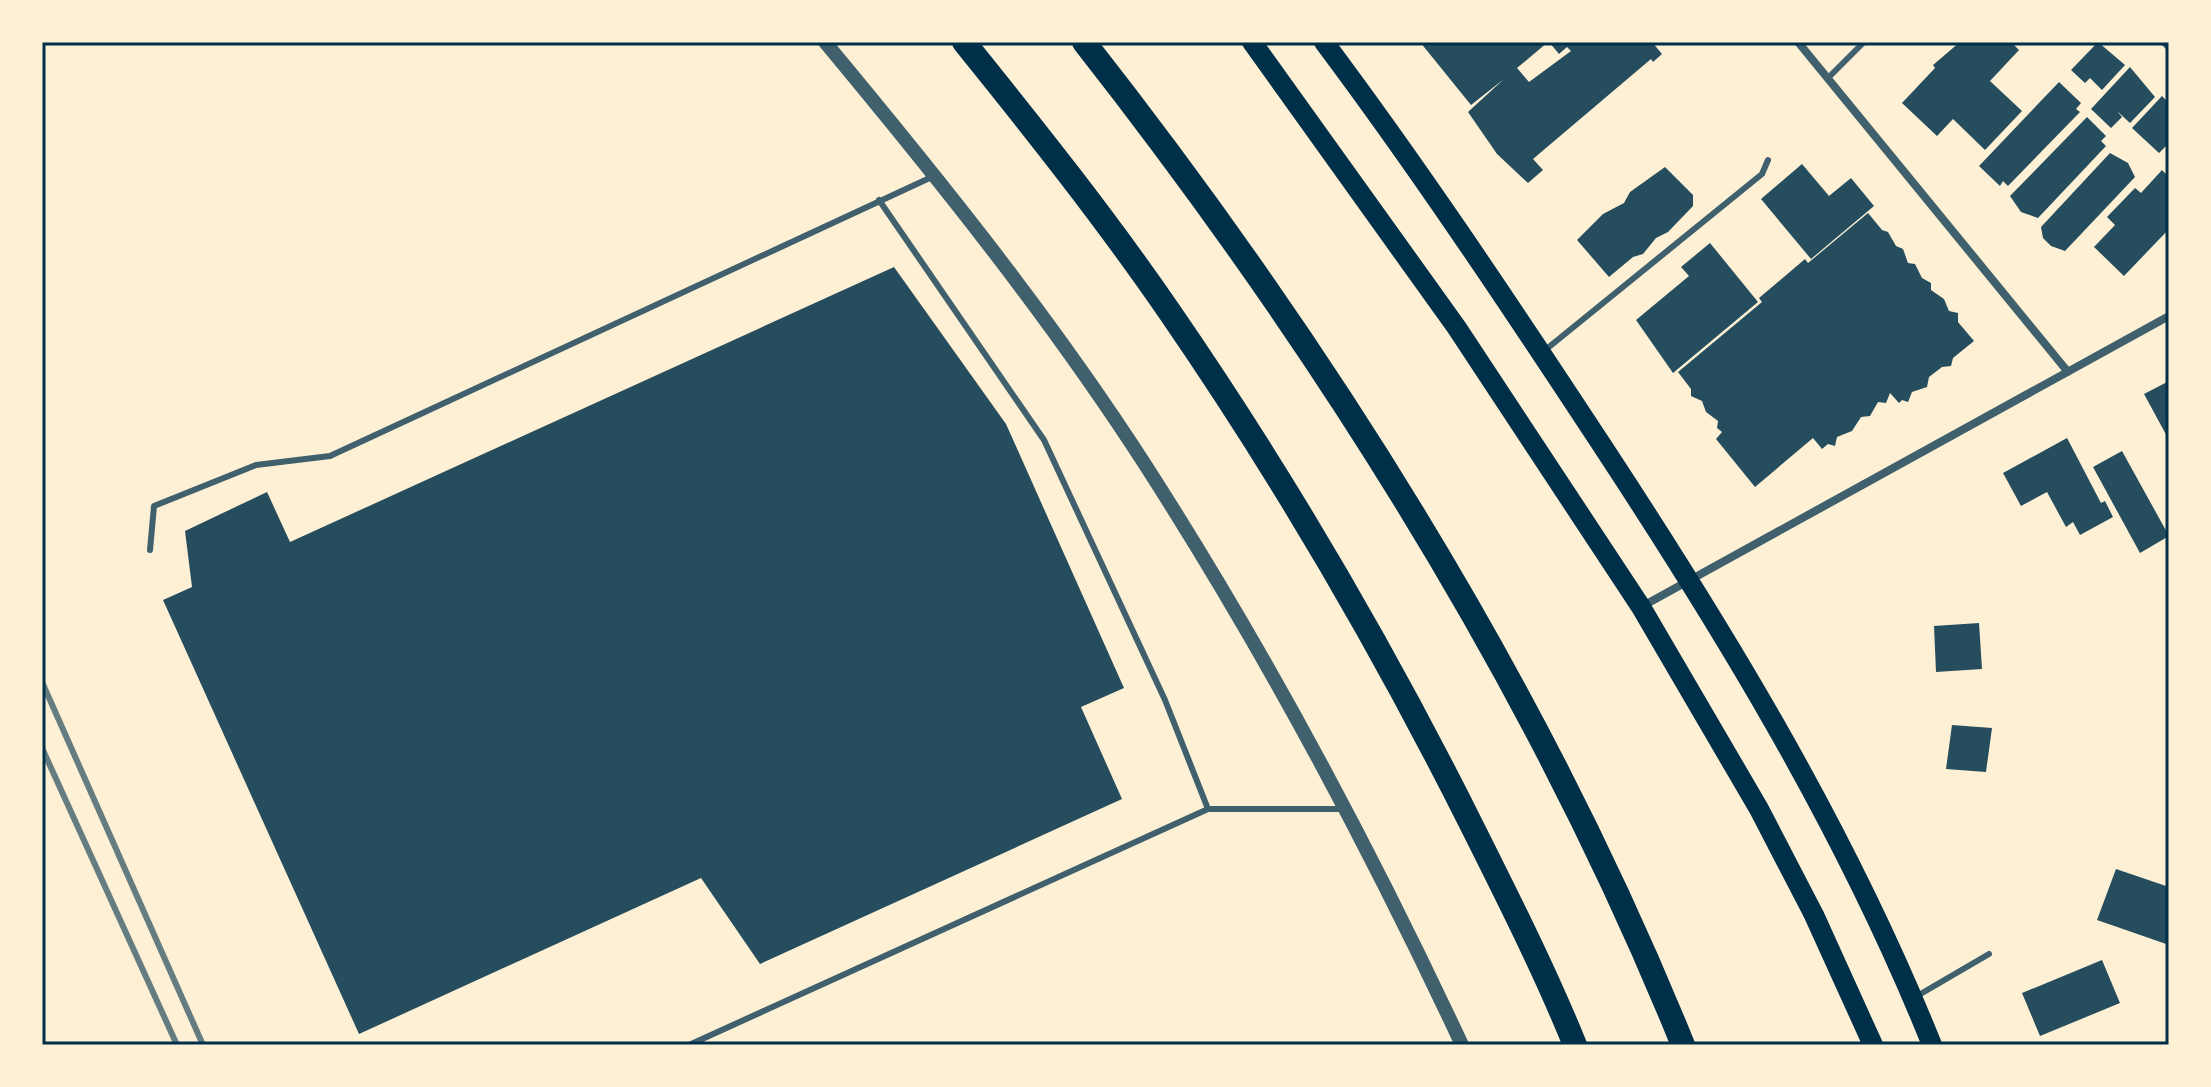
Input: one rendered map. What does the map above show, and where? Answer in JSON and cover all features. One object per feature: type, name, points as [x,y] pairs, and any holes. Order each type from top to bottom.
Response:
[{"type":"highway","points":[[964,42],[1076,184],[1169,310],[1336,573],[1415,713],[1499,880],[1575,1045]]},
{"type":"highway","points":[[1084,42],[1249,260],[1334,385],[1422,525],[1502,668],[1589,836],[1683,1045]]},
{"type":"main road","points":[[1252,42],[1457,328],[1641,607],[1759,809],[1814,915],[1873,1045]]},
{"type":"main road","points":[[1324,42],[1437,197],[1692,580],[1807,781],[1913,999],[1932,1045]]},
{"type":"street","points":[[825,42],[1026,295],[1145,465],[1223,590],[1345,809],[1462,1045]]},
{"type":"street","points":[[1798,42],[2068,372]]},
{"type":"street","points":[[1641,607],[2169,316]]},
{"type":"lane","points":[[1828,78],[1864,42]]},
{"type":"lane","points":[[2163,42],[2169,48]]},
{"type":"lane","points":[[1541,353],[1762,174],[1768,160]]},
{"type":"lane","points":[[150,550],[154,506],[256,465],[330,456],[934,176]]},
{"type":"lane","points":[[879,200],[1044,440],[1165,700],[1208,809]]},
{"type":"lane","points":[[689,1045],[1208,809],[1345,809]]},
{"type":"lane","points":[[1913,999],[1989,954]]},
{"type":"building","points":[[1420,42],[1548,42],[1517,68],[1529,82],[1571,51],[1567,47],[1559,54],[1549,42],[1652,42],[1662,54],[1653,62],[1651,59],[1533,159],[1543,170],[1528,183],[1497,154],[1468,112],[1504,79],[1471,105]]},
{"type":"building","points":[[1960,42],[2011,42],[2019,50],[1990,81],[2022,111],[1985,150],[1953,119],[1937,136],[1902,103],[1935,68],[1933,65]]},
{"type":"building","points":[[2098,42],[2125,65],[2102,90],[2090,78],[2085,83],[2071,70]]},
{"type":"building","points":[[2130,67],[2155,97],[2130,123],[2117,111],[2122,117],[2111,128],[2091,109]]},
{"type":"building","points":[[2059,82],[2081,103],[2076,109],[2080,112],[2008,186],[2003,181],[2000,186],[1979,166]]},
{"type":"building","points":[[2162,96],[2169,103],[2169,143],[2159,153],[2132,128]]},
{"type":"building","points":[[2087,117],[2106,136],[2101,141],[2106,146],[2038,218],[2021,212],[2010,196]]},
{"type":"building","points":[[2110,153],[2128,163],[2135,177],[2065,251],[2051,246],[2043,238],[2041,227]]},
{"type":"building","points":[[1802,164],[1829,196],[1851,178],[1874,206],[1811,259],[1761,199]]},
{"type":"building","points":[[1665,167],[1693,195],[1693,206],[1668,232],[1656,238],[1643,254],[1633,257],[1609,277],[1577,240],[1603,214],[1624,203],[1630,192]]},
{"type":"building","points":[[2162,170],[2169,177],[2169,229],[2124,276],[2094,247],[2115,225],[2107,217],[2135,188],[2141,193]]},
{"type":"building","points":[[1868,213],[1882,230],[1888,232],[1896,246],[1903,249],[1908,263],[1915,264],[1922,278],[1931,283],[1931,290],[1944,299],[1949,311],[1958,313],[1958,322],[1974,341],[1953,358],[1951,366],[1942,367],[1929,377],[1927,387],[1912,392],[1908,402],[1902,400],[1899,403],[1890,393],[1886,403],[1878,402],[1870,416],[1861,417],[1852,431],[1837,437],[1835,446],[1828,444],[1822,449],[1813,438],[1755,487],[1716,439],[1722,432],[1717,428],[1718,421],[1706,412],[1702,401],[1691,396],[1691,389],[1678,372],[1762,302],[1759,298],[1805,259],[1808,263]]},
{"type":"building","points":[[1710,243],[1758,302],[1673,373],[1636,320],[1689,276],[1681,267]]},
{"type":"building","points":[[894,267],[1006,424],[1124,688],[1081,707],[1122,799],[760,964],[701,878],[359,1034],[163,600],[192,587],[185,531],[267,492],[290,542]]},
{"type":"building","points":[[2169,381],[2169,440],[2144,394]]},
{"type":"building","points":[[2067,438],[2101,503],[2105,501],[2113,517],[2080,535],[2073,522],[2066,527],[2047,492],[2021,506],[2003,473]]},
{"type":"building","points":[[2122,451],[2169,536],[2140,553],[2093,467]]},
{"type":"building","points":[[1979,623],[1982,669],[1936,672],[1934,626]]},
{"type":"building","points":[[1952,725],[1992,728],[1986,772],[1946,769]]},
{"type":"building","points":[[2116,869],[2169,887],[2169,945],[2097,920]]},
{"type":"building","points":[[2102,960],[2120,1003],[2040,1036],[2022,993]]},
{"type":"railway","points":[[42,682],[203,1045]]},
{"type":"railway","points":[[42,748],[177,1045]]}]
